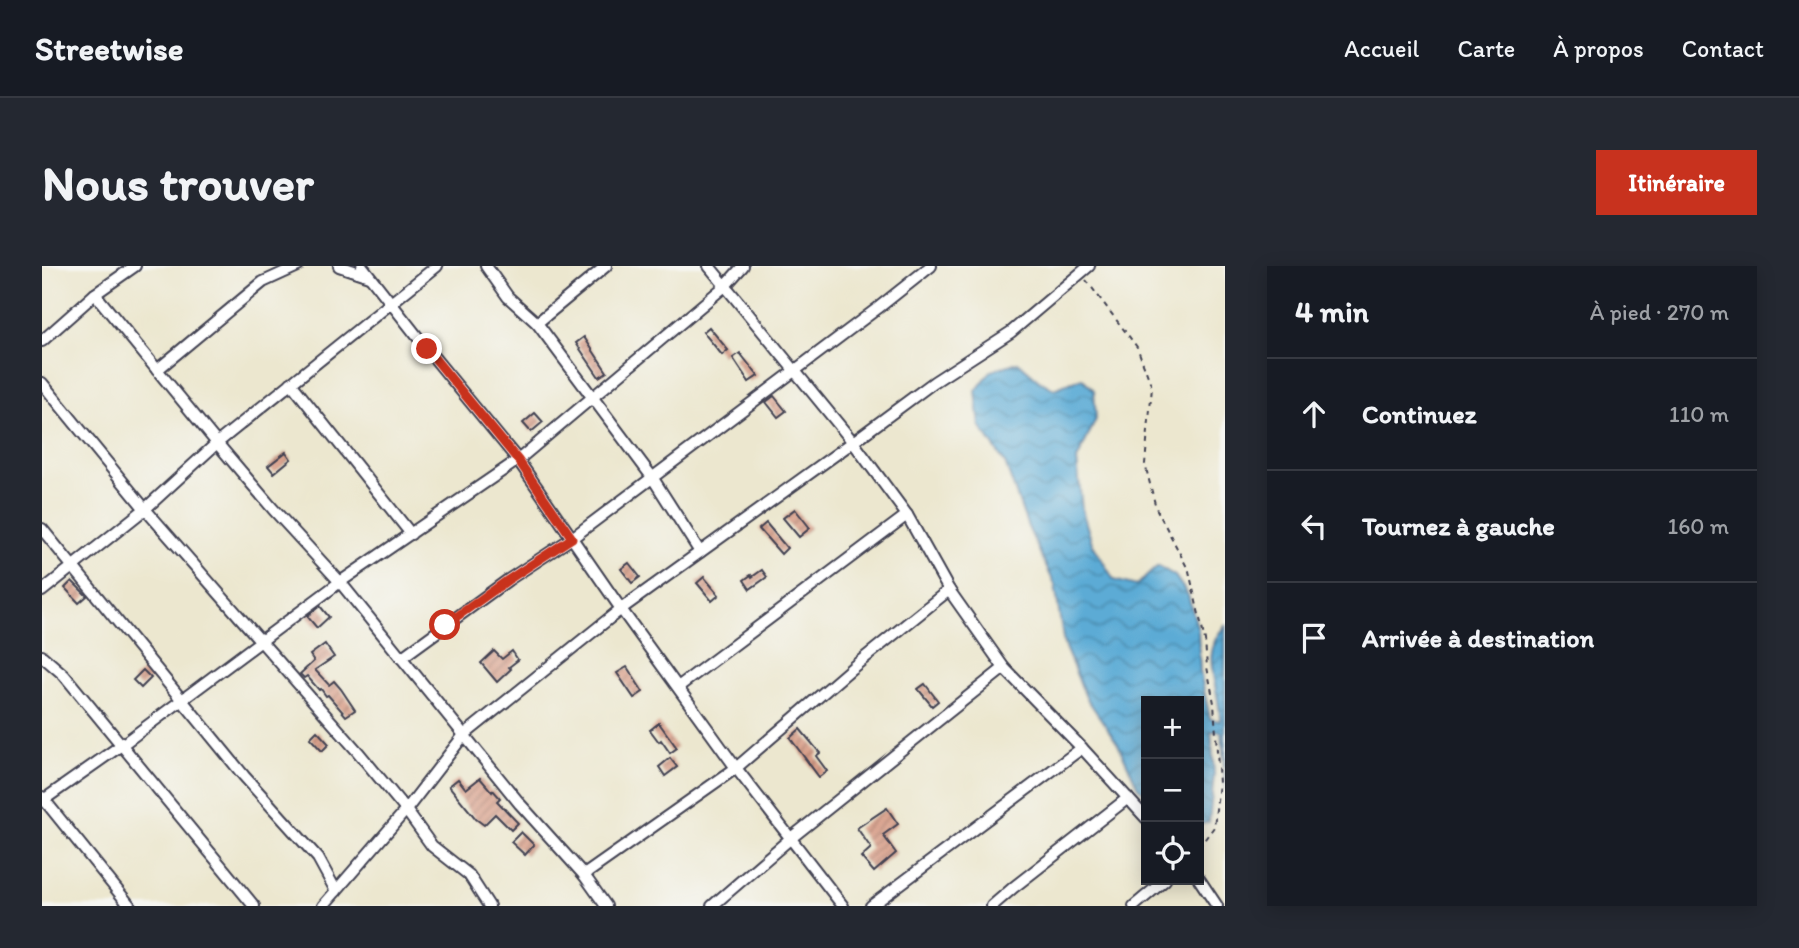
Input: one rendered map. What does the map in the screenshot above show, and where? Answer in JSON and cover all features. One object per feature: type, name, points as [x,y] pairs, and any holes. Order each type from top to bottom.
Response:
[{"type":"street","points":[[42,341],[95,294],[135,266]]},
{"type":"street","points":[[157,370],[263,282],[299,266]]},
{"type":"street","points":[[339,266],[369,276]]},
{"type":"street","points":[[362,266],[518,460],[736,768],[843,906]]},
{"type":"street","points":[[42,591],[145,509],[217,443],[437,266]]},
{"type":"street","points":[[486,266],[508,297],[537,323],[652,477],[700,552]]},
{"type":"street","points":[[537,323],[606,266]]},
{"type":"street","points":[[709,266],[853,442],[906,515],[948,590],[1003,668],[1141,812]]},
{"type":"street","points":[[130,906],[43,799],[123,744],[340,582],[518,460],[724,286],[743,266]]},
{"type":"street","points":[[401,658],[508,580],[572,538],[931,266]]},
{"type":"street","points":[[323,906],[406,810],[464,735],[621,609],[934,382],[1011,332],[1085,269]]},
{"type":"street","points":[[95,294],[273,509],[340,582],[520,804],[584,875],[606,906]]},
{"type":"street","points":[[42,383],[145,509],[358,752],[432,846],[469,875],[489,906]]},
{"type":"street","points":[[290,383],[411,534]]},
{"type":"street","points":[[678,687],[906,515]]},
{"type":"street","points":[[42,529],[244,776],[318,858],[336,891]]},
{"type":"street","points":[[584,875],[736,768],[948,590]]},
{"type":"street","points":[[42,656],[64,675],[123,744],[254,906]]},
{"type":"street","points":[[712,906],[790,838],[1003,668]]},
{"type":"street","points":[[871,906],[1082,748]]},
{"type":"street","points":[[992,906],[1128,798]]},
{"type":"street","points":[[1134,906],[1159,885]]},
{"type":"street","points":[[1203,885],[1217,906]]},
{"type":"path","points":[[1085,269],[1137,347],[1152,387],[1145,464],[1156,508],[1188,571],[1205,641],[1214,703],[1219,783],[1214,827],[1204,840]]},
{"type":"water","points":[[1018,362],[1054,389],[1082,378],[1094,390],[1096,419],[1077,460],[1082,510],[1092,543],[1114,580],[1136,586],[1158,566],[1175,576],[1188,595],[1198,630],[1200,671],[1210,719],[1220,721],[1211,660],[1217,637],[1225,626],[1225,790],[1222,732],[1211,731],[1214,774],[1209,822],[1204,824],[1204,696],[1141,696],[1141,790],[1118,744],[1086,697],[1064,645],[1055,585],[1028,527],[1005,463],[980,426],[976,391],[991,371]]},
{"type":"building","points":[[709,327],[728,350],[722,355],[703,332]]},
{"type":"building","points":[[584,337],[607,372],[599,377],[576,343]]},
{"type":"building","points":[[740,353],[758,376],[749,382],[733,358]]},
{"type":"building","points":[[774,396],[786,411],[778,417],[766,402]]},
{"type":"building","points":[[535,413],[543,422],[531,432],[523,423]]},
{"type":"building","points":[[286,452],[291,459],[274,473],[268,466]]},
{"type":"building","points":[[795,509],[810,528],[799,537],[783,518]]},
{"type":"building","points":[[766,523],[787,548],[781,554],[759,529]]},
{"type":"building","points":[[629,563],[640,577],[632,583],[621,569]]},
{"type":"building","points":[[762,570],[767,577],[750,589],[744,580]]},
{"type":"building","points":[[704,577],[719,595],[712,601],[697,583]]},
{"type":"building","points":[[72,581],[87,596],[79,603],[65,588]]},
{"type":"building","points":[[320,606],[329,617],[317,628],[307,616]]},
{"type":"building","points":[[325,644],[334,657],[315,670],[329,685],[334,681],[341,689],[355,710],[346,716],[328,695],[319,690],[307,676],[304,678],[300,674],[314,661],[310,655]]},
{"type":"building","points":[[494,651],[502,659],[512,651],[518,660],[497,682],[481,663]]},
{"type":"building","points":[[627,667],[643,692],[634,698],[617,673]]},
{"type":"building","points":[[143,670],[151,678],[141,688],[133,680]]},
{"type":"building","points":[[925,684],[938,701],[932,706],[918,689]]},
{"type":"building","points":[[659,723],[677,748],[670,753],[650,730]]},
{"type":"building","points":[[800,729],[820,753],[816,756],[827,771],[819,777],[790,738]]},
{"type":"building","points":[[317,731],[329,744],[322,751],[310,738]]},
{"type":"building","points":[[670,758],[677,767],[665,776],[659,767]]},
{"type":"building","points":[[480,778],[500,798],[497,801],[518,823],[511,830],[495,814],[484,825],[449,786],[458,779],[466,789]]},
{"type":"building","points":[[887,808],[898,824],[883,835],[896,853],[874,872],[861,857],[871,848],[857,828]]},
{"type":"building","points":[[521,832],[534,845],[525,855],[511,842]]},
{"type":"route","points":[[427,349],[518,460],[572,538],[445,625]]}]
